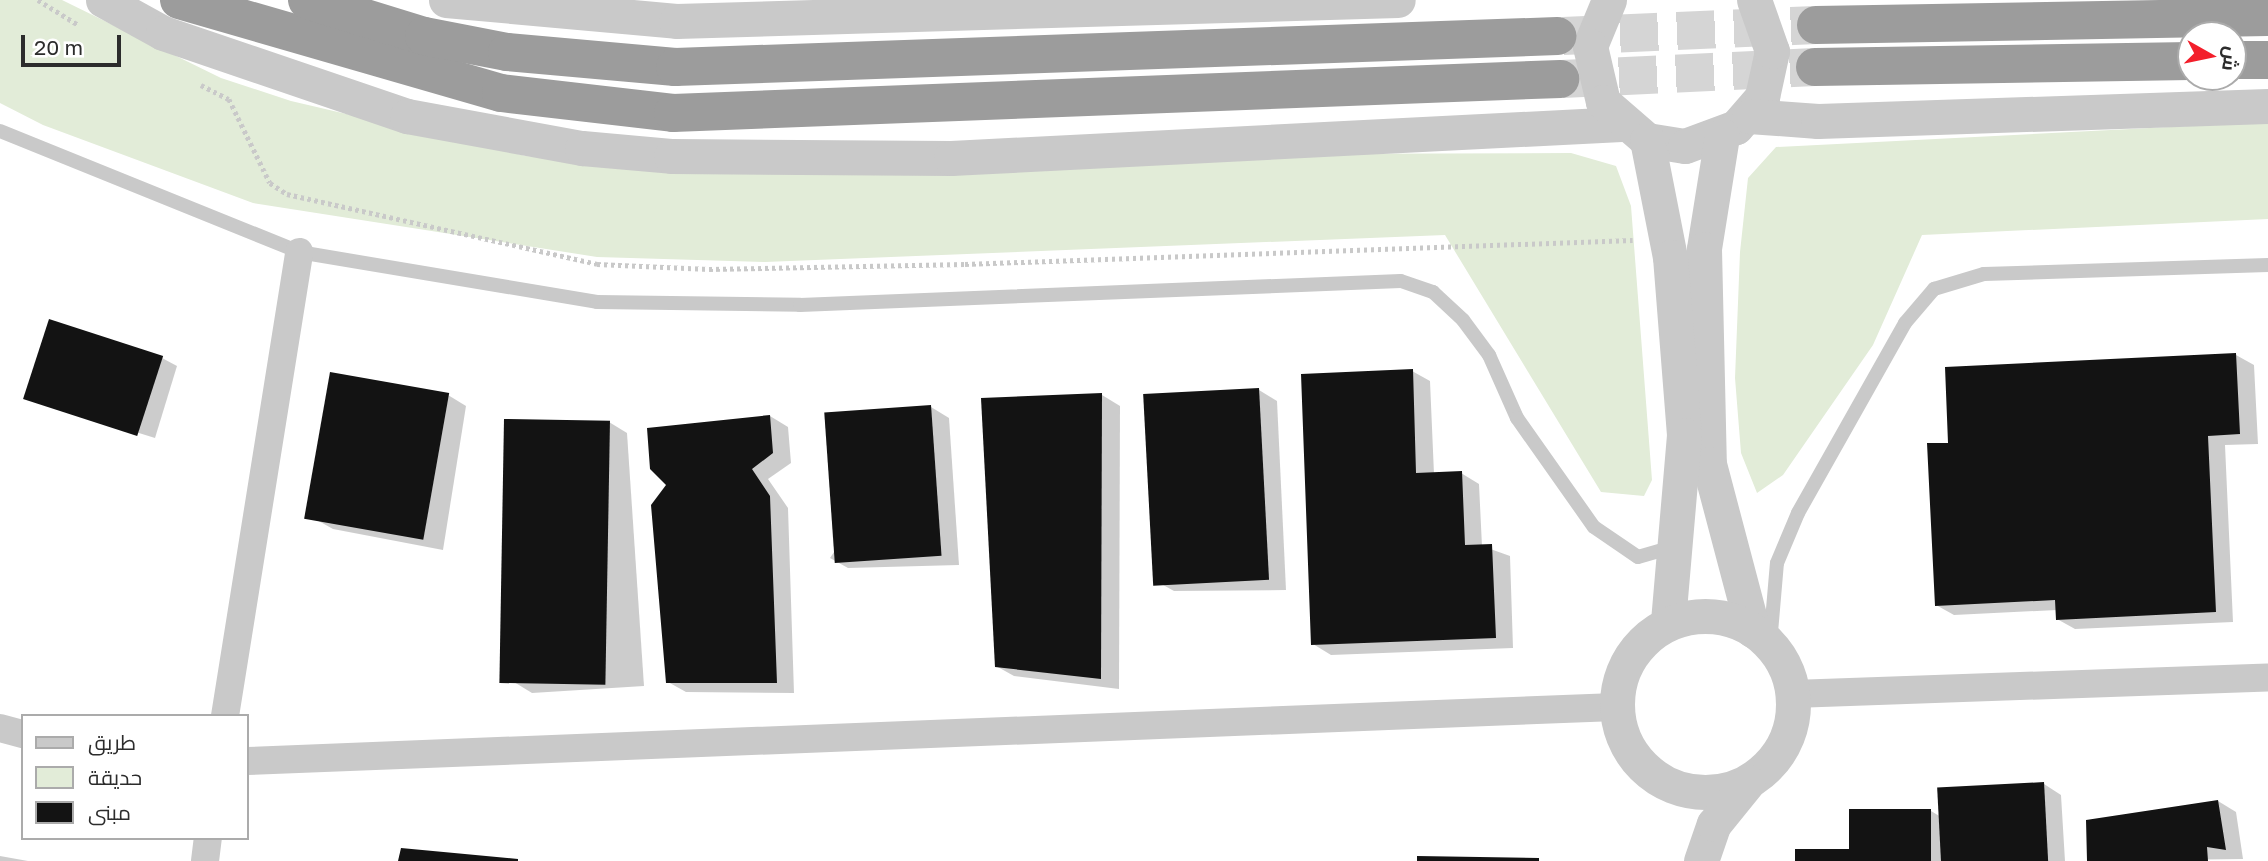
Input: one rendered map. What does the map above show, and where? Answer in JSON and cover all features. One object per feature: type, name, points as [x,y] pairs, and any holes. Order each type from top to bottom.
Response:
[{"type":"highway","points":[[179,0],[501,93],[673,113],[1560,79]]},
{"type":"highway","points":[[307,0],[424,36],[495,49],[675,67],[1557,36]]},
{"type":"highway","points":[[1816,25],[2268,17]]},
{"type":"highway","points":[[2247,60],[2268,60]]},
{"type":"highway","points":[[1815,67],[2177,61]]},
{"type":"street","points":[[446,0],[676,21],[1398,0]]},
{"type":"street","points":[[1609,0],[1591,46],[1592,74],[1634,132],[1666,239],[1684,435],[1668,622]]},
{"type":"street","points":[[1699,861],[1714,824],[1783,745],[1793,694],[1762,637],[1709,464],[1704,249],[1735,126],[1770,74],[1772,51],[1754,0]]},
{"type":"street","points":[[97,15],[163,33],[407,116],[582,148],[671,156],[951,158],[1634,132],[1685,146],[1735,126],[2268,106]]},
{"type":"street","points":[[225,714],[299,252]]},
{"type":"street","points":[[1699,861],[1688,824],[1660,780],[1633,756],[1616,707],[1631,654],[1668,622],[1702,615],[1762,637]]},
{"type":"street","points":[[1793,694],[2268,677]]},
{"type":"street","points":[[248,761],[1616,707]]},
{"type":"street","points":[[0,728],[21,733]]},
{"type":"street","points":[[1660,780],[1698,793],[1748,782]]},
{"type":"street","points":[[205,861],[208,840]]},
{"type":"lane","points":[[0,131],[299,252],[597,302],[800,305],[1401,281],[1433,292],[1463,320],[1489,355],[1517,418],[1594,527],[1638,557],[1675,547]]},
{"type":"lane","points":[[1762,637],[1777,563],[1798,513],[1905,323],[1934,289],[1984,274],[2268,265]]},
{"type":"path","points":[[38,0],[97,15]]},
{"type":"path","points":[[192,80],[229,99],[271,183],[287,194],[597,264],[709,269],[952,264],[1666,239]]},
{"type":"green space","points":[[0,0],[62,0],[221,78],[291,101],[526,156],[722,170],[1273,154],[1571,153],[1616,166],[1631,206],[1652,480],[1644,496],[1601,492],[1445,235],[765,262],[597,257],[253,203],[43,125],[0,103]]},
{"type":"green space","points":[[2268,122],[2268,219],[1922,235],[1873,345],[1783,475],[1757,493],[1741,453],[1735,378],[1740,252],[1748,178],[1776,147]]},
{"type":"building","points":[[49,319],[163,356],[137,436],[23,399]]},
{"type":"building","points":[[2236,353],[2240,434],[2208,436],[2216,612],[2056,620],[2055,600],[1935,606],[1927,443],[1948,443],[1945,367]]},
{"type":"building","points":[[1413,369],[1416,473],[1462,471],[1465,545],[1492,544],[1496,638],[1311,645],[1301,374]]},
{"type":"building","points":[[330,372],[449,393],[423,540],[304,519]]},
{"type":"building","points":[[1259,388],[1269,580],[1153,586],[1143,394]]},
{"type":"building","points":[[1102,393],[1101,679],[995,667],[981,398]]},
{"type":"building","points":[[931,405],[942,556],[835,563],[824,412]]},
{"type":"building","points":[[770,415],[773,453],[752,469],[770,496],[777,683],[666,683],[651,505],[666,485],[650,469],[647,428]]},
{"type":"building","points":[[504,419],[610,421],[605,685],[499,683]]},
{"type":"building","points":[[2044,782],[2048,861],[1941,861],[1937,788]]},
{"type":"building","points":[[2218,800],[2226,850],[2207,847],[2208,861],[2087,861],[2086,820]]},
{"type":"building","points":[[1849,809],[1931,809],[1931,861],[1795,861],[1795,849],[1849,849]]},
{"type":"building","points":[[401,848],[518,859],[518,861],[398,861]]},
{"type":"building","points":[[1417,856],[1539,858],[1539,861],[1417,861]]},
{"type":"tunnel","points":[[1563,36],[1816,25]]},
{"type":"tunnel","points":[[1562,79],[1815,67]]}]
